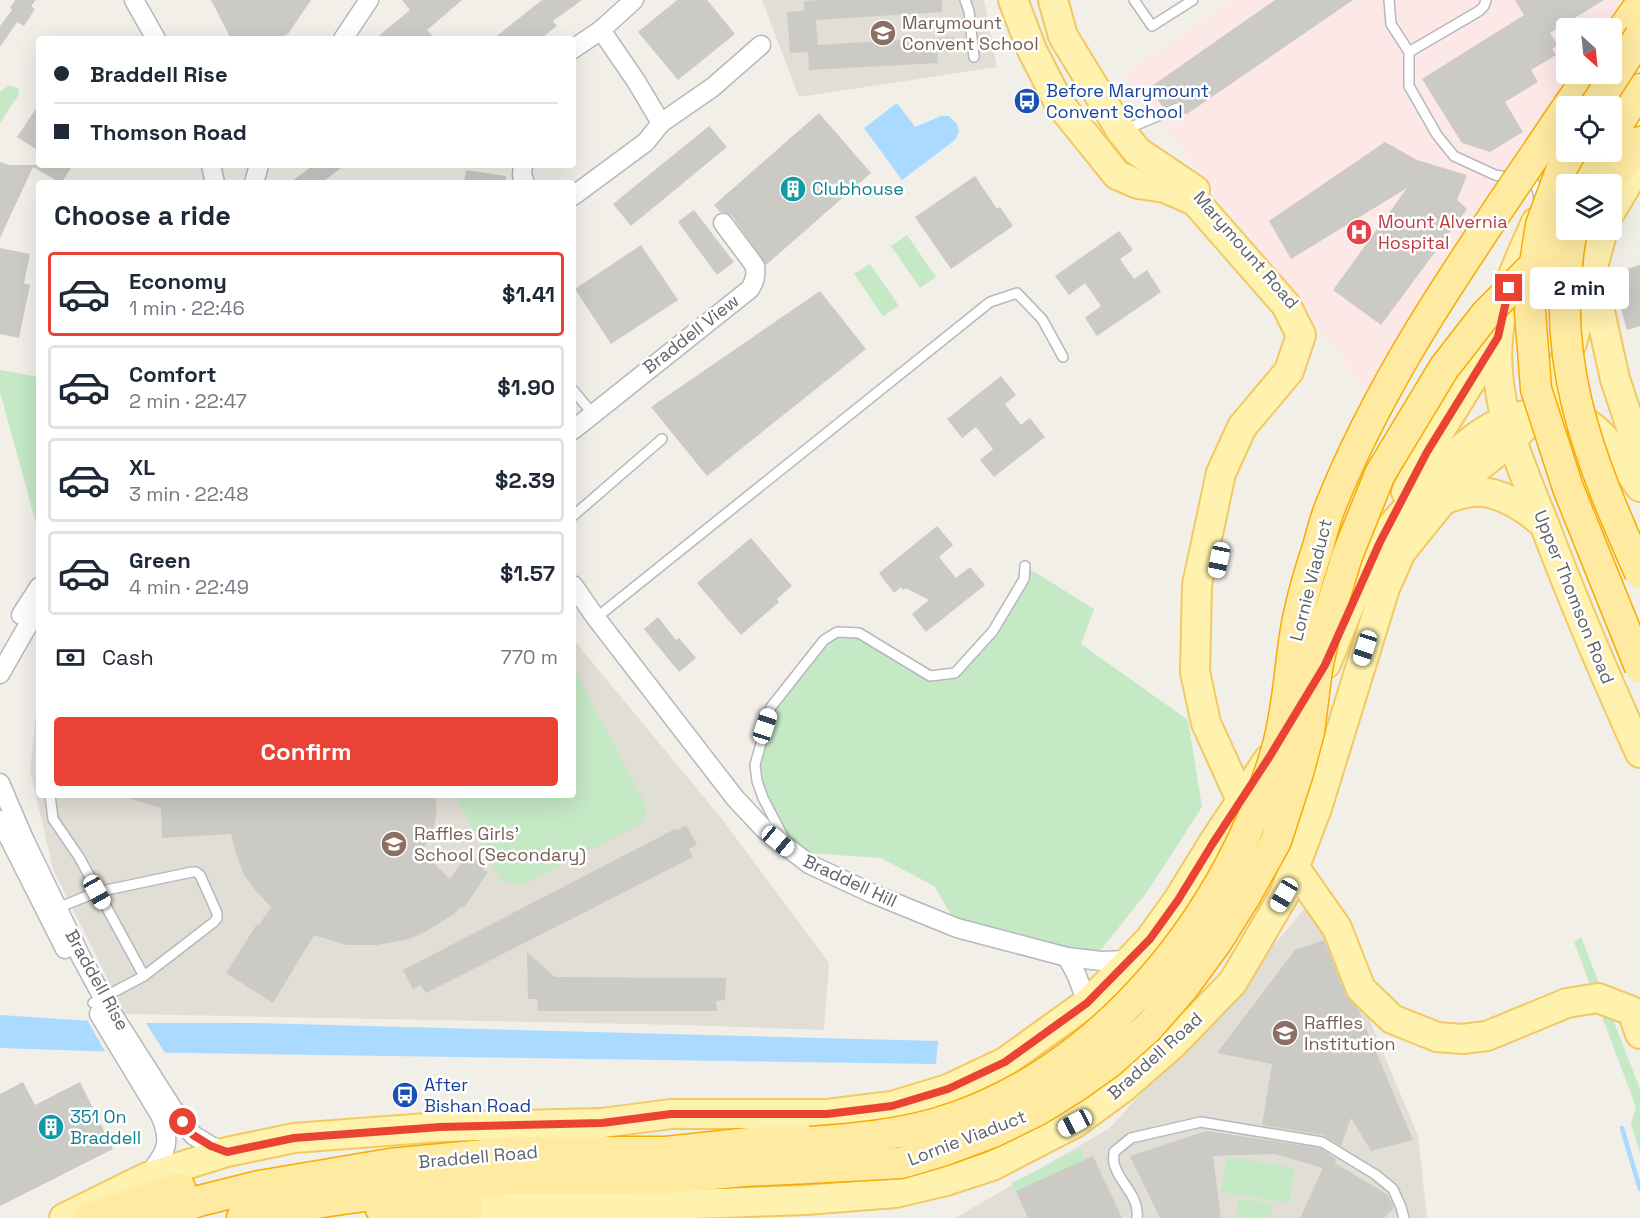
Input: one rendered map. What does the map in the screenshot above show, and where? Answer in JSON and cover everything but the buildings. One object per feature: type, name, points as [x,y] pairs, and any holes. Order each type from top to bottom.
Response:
[{"type":"highway","points":[[1622,30],[1640,5]]},
{"type":"highway","points":[[1600,96],[1640,36]]},
{"type":"highway","points":[[1615,174],[1640,142]]},
{"type":"highway","name":"Lornie Viaduct","points":[[809,1155],[870,1137],[938,1123],[993,1101],[1025,1085],[1060,1064],[1091,1040],[1129,1005],[1161,969],[1192,927],[1220,882],[1245,833],[1269,774],[1279,741],[1294,639],[1306,584],[1328,513],[1353,455],[1389,382],[1440,298],[1556,152]]},
{"type":"highway","points":[[1565,162],[1541,225],[1536,257],[1530,311],[1536,389],[1565,479],[1640,667]]},
{"type":"highway","name":"Lornie Viaduct","points":[[809,1155],[901,1163],[993,1132],[1075,1087],[1110,1062],[1149,1027],[1183,988],[1246,896],[1276,842],[1309,732],[1318,661],[1327,622],[1347,556],[1380,474],[1444,368],[1486,314],[1561,240]]},
{"type":"highway","points":[[1569,240],[1566,259],[1564,317],[1569,374],[1582,429],[1598,475],[1640,573]]},
{"type":"highway","name":"Braddell Road","points":[[152,1218],[199,1202],[259,1186],[390,1164],[517,1152],[666,1152],[759,1142],[809,1155]]},
{"type":"highway","points":[[89,1218],[154,1195],[224,1175],[286,1162],[352,1153],[448,1146],[517,1152]]},
{"type":"highway","name":"Braddell Road","points":[[242,1218],[268,1211],[350,1197],[465,1182],[520,1179],[669,1178],[744,1171],[809,1155]]},
{"type":"highway","points":[[299,1218],[386,1208],[468,1208]]},
{"type":"main road","name":"Marymount Road","points":[[1013,0],[1032,50],[1059,103],[1117,175],[1138,184],[1165,188],[1195,201],[1286,305],[1301,335],[1290,371],[1242,427],[1221,473],[1197,585],[1195,672],[1206,723],[1246,794],[1342,909],[1361,958],[1384,996],[1421,1020],[1448,1026],[1478,1021],[1562,989],[1596,987],[1640,997]]},
{"type":"main road","name":"Marymount Road","points":[[1053,0],[1063,36],[1121,130],[1137,151],[1202,194],[1295,299],[1310,330],[1313,353],[1307,373],[1255,438],[1238,472],[1214,581],[1211,669],[1221,716],[1246,794]]},
{"type":"main road","points":[[1602,96],[1640,55]]},
{"type":"main road","points":[[1380,542],[1427,452],[1498,337],[1509,288],[1539,215],[1572,162]]},
{"type":"main road","points":[[1622,193],[1640,163]]},
{"type":"main road","points":[[1508,430],[1537,413],[1557,378],[1572,343],[1601,240]]},
{"type":"main road","points":[[1592,272],[1615,379],[1640,454]]},
{"type":"main road","name":"Upper Thomson Road","points":[[1498,337],[1499,376],[1508,430],[1600,663],[1640,753]]},
{"type":"main road","points":[[1537,413],[1566,415],[1588,424],[1606,442],[1640,487]]},
{"type":"main road","name":"Braddell Road","points":[[378,1218],[468,1208],[603,1207],[806,1200],[895,1193],[946,1181],[992,1166],[1075,1123],[1124,1087],[1172,1045],[1233,982],[1284,895],[1299,859],[1384,588],[1401,552],[1443,500],[1508,430]]},
{"type":"main road","name":"Braddell Road","points":[[64,1218],[147,1177],[227,1152],[294,1138],[440,1127],[602,1123],[671,1114],[827,1114],[892,1106],[948,1089],[1005,1062],[1087,1003],[1150,939],[1178,900],[1246,794],[1325,665],[1380,542],[1441,468],[1464,445],[1480,433],[1508,430]]},
{"type":"main road","points":[[1443,500],[1472,492],[1498,495],[1527,509],[1544,524]]},
{"type":"main road","name":"Marymount Road","points":[[1299,859],[1337,928],[1361,989],[1392,1019],[1437,1037],[1462,1039],[1487,1036],[1567,1003],[1598,998],[1632,1011],[1640,1034]]},
{"type":"street","points":[[134,0],[154,36]]},
{"type":"street","points":[[146,0],[164,36]]},
{"type":"street","points":[[345,36],[369,0]]},
{"type":"street","points":[[576,47],[601,30],[634,0]]},
{"type":"street","points":[[601,30],[661,123]]},
{"type":"street","points":[[576,194],[646,142],[661,123],[713,87],[761,45]]},
{"type":"street","name":"Braddell View","points":[[576,428],[754,283],[756,275],[754,266],[723,223]]},
{"type":"street","name":"Braddell Hill","points":[[576,589],[735,798],[764,829],[809,864],[854,886],[957,928],[1067,957],[1130,960]]},
{"type":"street","points":[[0,650],[36,592]]},
{"type":"street","points":[[0,674],[36,611]]},
{"type":"street","name":"Braddell Rise","points":[[0,783],[52,910]]},
{"type":"street","name":"Braddell Rise","points":[[0,820],[52,910],[101,1005],[136,1063],[167,1131],[167,1146],[147,1177]]},
{"type":"street","points":[[1067,957],[1087,1003]]},
{"type":"street","name":"Braddell Rise","points":[[136,1063],[193,1135],[227,1152]]},
{"type":"lane","points":[[965,0],[969,11],[974,57]]},
{"type":"lane","points":[[1134,0],[1152,27],[1193,0]]},
{"type":"lane","points":[[1409,52],[1479,11],[1486,0]]},
{"type":"lane","points":[[1391,1],[1390,24],[1409,52],[1409,86],[1437,135],[1454,156],[1469,164],[1506,178],[1527,177],[1533,180],[1539,215]]},
{"type":"lane","points":[[1121,130],[1177,108]]},
{"type":"lane","points":[[1527,177],[1556,139]]},
{"type":"lane","points":[[596,618],[990,302],[1017,292],[1042,319],[1063,357]]},
{"type":"lane","points":[[576,394],[593,414]]},
{"type":"lane","points":[[576,513],[662,439]]},
{"type":"lane","points":[[792,852],[764,798],[757,781],[755,765],[771,707],[824,640],[837,632],[859,633],[930,676],[955,673],[993,631],[1024,579],[1025,566]]},
{"type":"lane","points":[[50,798],[53,819],[79,857],[144,976]]},
{"type":"lane","points":[[52,910],[97,892],[192,872],[200,875],[217,918],[144,976],[101,1005]]},
{"type":"lane","points":[[1137,1218],[1138,1214],[1131,1193],[1114,1164],[1114,1152],[1131,1138],[1201,1122],[1322,1142],[1376,1175],[1393,1189],[1404,1218]]},
{"type":"shaded area","name":"Marymount Convent School","points":[[762,0],[984,0],[997,67],[799,97]]},
{"type":"shaded area","name":"Mount Alvernia Hospital","points":[[1232,0],[1628,0],[1616,18],[1556,18],[1556,84],[1572,84],[1564,96],[1556,96],[1556,108],[1366,390],[1124,74]]},
{"type":"shaded area","name":"Raffles Girls' School (Secondary)","points":[[576,643],[722,819],[829,963],[824,1030],[125,1014],[53,869],[36,798],[576,798]]},
{"type":"shaded area","name":"Raffles Girls' School (Secondary)","points":[[36,716],[36,797],[30,771]]},
{"type":"shaded area","name":"Raffles Institution","points":[[1310,902],[1333,932],[1418,1136],[1427,1218],[955,1218],[1110,1128]]},
{"type":"green space","points":[[10,85],[18,89],[19,94],[0,123],[0,91]]},
{"type":"green space","points":[[907,235],[936,277],[920,288],[891,246]]},
{"type":"green space","points":[[870,264],[899,306],[883,316],[854,274]]},
{"type":"green space","points":[[0,370],[36,376],[36,523],[0,392]]},
{"type":"green space","points":[[1025,566],[1094,609],[1081,644],[1188,720],[1202,807],[1147,892],[1095,957],[958,926],[934,886],[881,858],[792,852],[757,781],[759,744],[771,707],[837,632],[859,633],[930,676],[955,673],[993,631]]},
{"type":"green space","points":[[576,673],[645,803],[646,821],[525,884],[501,881],[456,798],[576,798]]},
{"type":"green space","points":[[1581,937],[1640,1089],[1640,1153],[1631,1124],[1636,1107],[1574,942]]},
{"type":"green space","points":[[1080,1149],[1115,1218],[1029,1218],[1011,1183]]},
{"type":"green space","points":[[1227,1157],[1295,1168],[1289,1203],[1221,1192]]},
{"type":"green space","points":[[1239,1198],[1273,1204],[1271,1218],[1236,1218]]},
{"type":"water","points":[[897,103],[915,127],[941,116],[949,116],[957,124],[959,132],[955,140],[902,180],[864,128]]},
{"type":"water","points":[[0,1015],[122,1023],[253,1023],[938,1041],[936,1064],[122,1052],[0,1048]]},
{"type":"pier","points":[[86,1018],[144,1020],[167,1056],[107,1055]]},
{"type":"waterway","points":[[1622,1128],[1640,1189]]},
{"type":"place","name":"Marymount Convent School","points":[[883,33]]},
{"type":"place","name":"Before Marymount Convent School","points":[[1027,101]]},
{"type":"place","name":"Clubhouse","points":[[793,189]]},
{"type":"place","name":"Mount Alvernia Hospital","points":[[1359,232]]},
{"type":"place","name":"Raffles Girls' School (Secondary)","points":[[394,844]]},
{"type":"place","name":"Raffles Institution","points":[[1285,1033]]},
{"type":"place","name":"After Bishan Road","points":[[405,1095]]},
{"type":"place","name":"351 On Braddell","points":[[51,1127]]},
{"type":"route","points":[[183,1122],[193,1135],[227,1152],[294,1138],[440,1127],[602,1123],[671,1114],[827,1114],[892,1106],[948,1089],[1005,1062],[1087,1003],[1150,939],[1178,900],[1325,665],[1380,542],[1427,452],[1498,337],[1509,288]]}]
